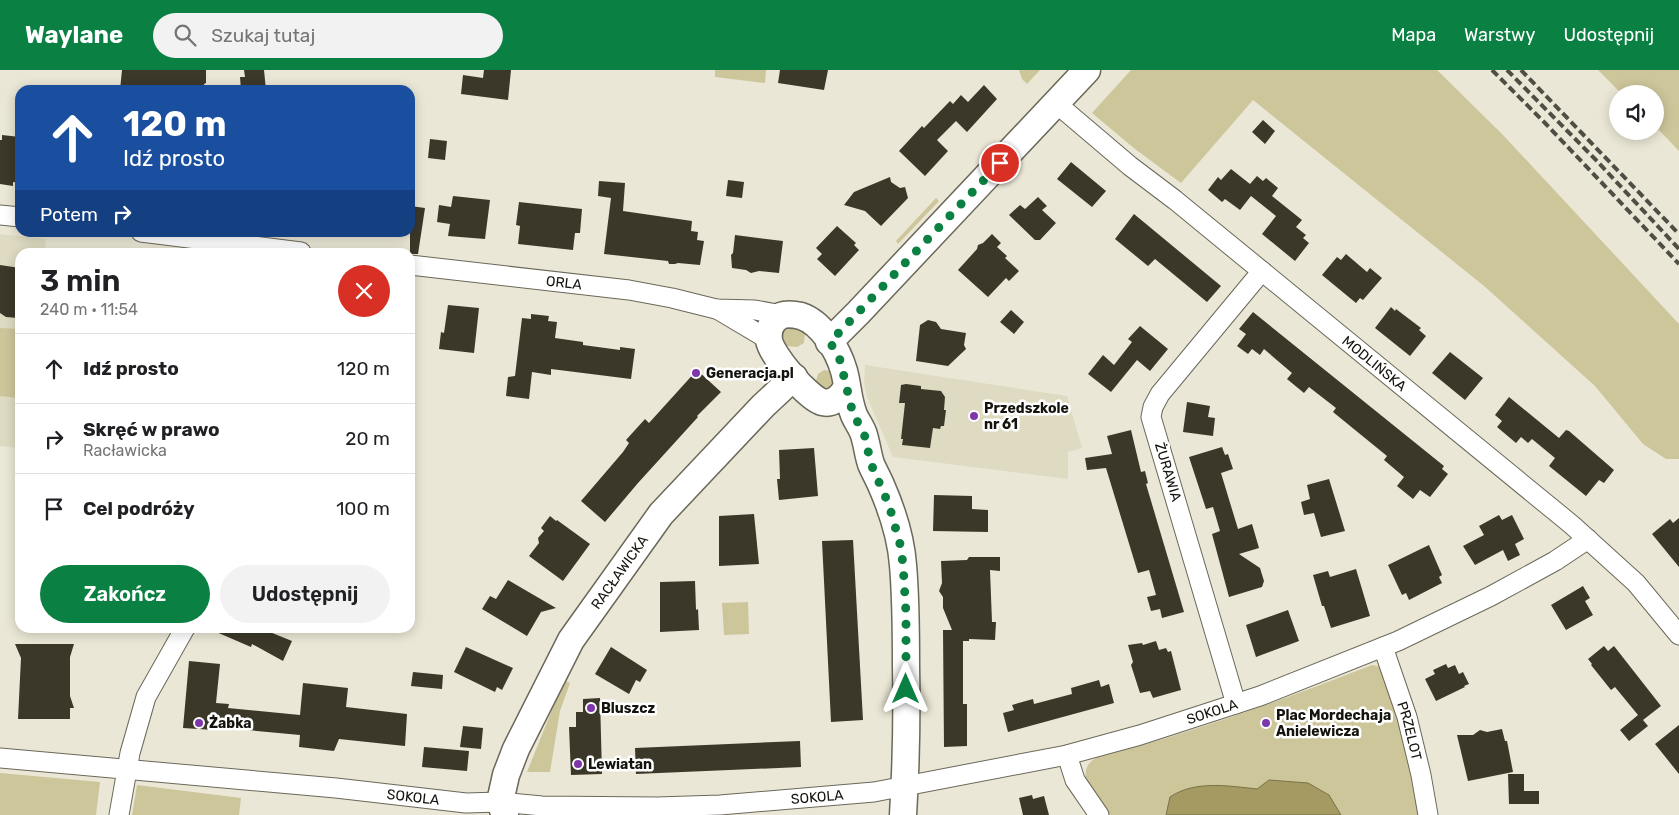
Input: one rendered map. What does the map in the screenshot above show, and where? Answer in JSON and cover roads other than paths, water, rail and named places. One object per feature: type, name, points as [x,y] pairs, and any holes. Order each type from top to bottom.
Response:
[{"type":"street","points":[[830,342],[1087,70]]},
{"type":"street","name":"MODLIŃSKA","points":[[1056,104],[1588,539],[1636,583],[1679,636]]},
{"type":"street","points":[[0,215],[15,216]]},
{"type":"street","points":[[180,237],[264,248]]},
{"type":"street","name":"ORLA","points":[[415,266],[629,290],[716,309],[755,310],[782,315]]},
{"type":"street","name":"ŻURAWIA","points":[[1236,704],[1152,417],[1153,407],[1160,394],[1262,271]]},
{"type":"street","name":"ORLA","points":[[716,309],[769,340]]},
{"type":"street","points":[[871,464],[850,441],[823,402],[810,394],[794,378],[777,356],[769,340],[771,324],[776,318],[782,315],[794,314],[805,318],[814,323],[830,342],[840,360],[853,414],[864,433],[871,464],[894,522],[903,564],[906,613],[907,728],[903,815]]},
{"type":"street","name":"RACŁAWICKA","points":[[496,811],[506,775],[516,749],[571,640],[661,514],[763,406],[794,378]]},
{"type":"street","points":[[823,402],[839,398],[846,388]]},
{"type":"street","name":"SOKOLA","points":[[0,758],[336,788],[466,803],[496,811],[529,805],[612,808],[696,806],[904,788],[1067,754],[1140,735],[1314,676],[1383,647],[1492,596],[1549,564],[1588,539]]},
{"type":"street","points":[[120,815],[127,769],[146,697],[182,633]]},
{"type":"street","name":"PRZELOT","points":[[1383,647],[1406,717],[1421,775],[1428,815]]},
{"type":"street","points":[[1067,754],[1075,780],[1098,815]]},
{"type":"railway","points":[[1492,70],[1679,264]]},
{"type":"railway","points":[[1507,70],[1596,160],[1679,249]]},
{"type":"railway","points":[[1521,70],[1679,234]]},
{"type":"place","name":"Generacja.pl","points":[[696,373]]},
{"type":"place","name":"Przedszkole nr 61","points":[[974,416]]},
{"type":"place","name":"Bluszcz","points":[[591,708]]},
{"type":"place","name":"Żabka","points":[[199,723]]},
{"type":"place","name":"Plac Mordechaja Anielewicza","points":[[1266,723]]},
{"type":"place","name":"Lewiatan","points":[[578,764]]}]
